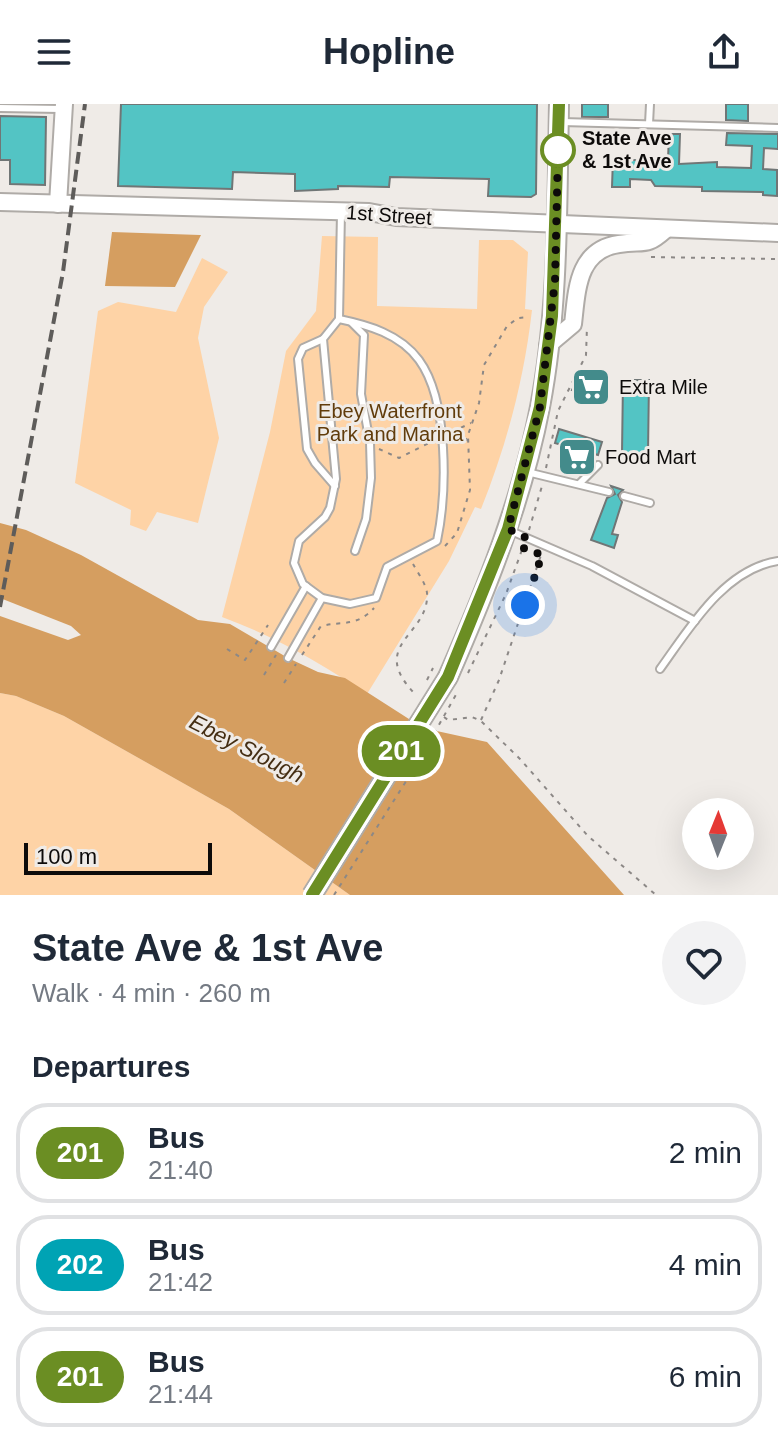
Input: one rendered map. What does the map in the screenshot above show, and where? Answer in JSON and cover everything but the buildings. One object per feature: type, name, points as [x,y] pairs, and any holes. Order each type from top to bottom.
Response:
[{"type":"main road","points":[[312,895],[455,681],[508,529],[540,407],[548,345],[559,113]]},
{"type":"street","points":[[58,204],[64,107]]},
{"type":"street","name":"1st Street","points":[[0,202],[369,212],[396,217],[778,233]]},
{"type":"street","points":[[548,345],[573,324],[582,269],[591,257],[602,248],[618,244],[651,243],[665,230]]},
{"type":"lane","points":[[649,124],[650,104]]},
{"type":"lane","points":[[0,108],[64,107]]},
{"type":"lane","points":[[559,113],[649,124],[778,128]]},
{"type":"lane","points":[[335,486],[307,449],[299,352],[323,339],[339,319],[341,212]]},
{"type":"lane","points":[[323,339],[326,393],[337,467],[335,486],[325,517],[299,541],[294,563],[297,574],[306,586],[322,598],[350,604],[376,598],[387,567],[437,541],[444,500],[443,436],[422,365],[396,339],[374,327],[339,319]]},
{"type":"lane","points":[[351,322],[364,335],[361,394],[370,443],[371,478],[366,519],[355,551]]},
{"type":"lane","points":[[579,484],[598,465]]},
{"type":"lane","points":[[524,472],[609,492]]},
{"type":"lane","points":[[624,496],[650,503]]},
{"type":"lane","points":[[508,529],[592,566],[695,621]]},
{"type":"lane","points":[[660,669],[695,621],[735,579],[778,561]]},
{"type":"lane","points":[[271,647],[306,586]]},
{"type":"lane","points":[[288,658],[322,598]]},
{"type":"path","points":[[648,257],[778,259]]},
{"type":"path","points":[[450,433],[474,420],[482,371],[494,345],[512,321],[529,317]]},
{"type":"path","points":[[468,672],[506,594],[527,538],[545,475],[558,411],[586,355],[588,325]]},
{"type":"path","points":[[344,431],[358,435]]},
{"type":"path","points":[[458,431],[469,442]]},
{"type":"path","points":[[376,448],[399,458],[438,438]]},
{"type":"path","points":[[481,721],[499,680],[542,555],[523,548]]},
{"type":"path","points":[[411,562],[427,592],[425,608],[403,642],[396,662],[414,693],[425,702]]},
{"type":"path","points":[[227,649],[245,660],[268,625]]},
{"type":"path","points":[[334,895],[417,764],[455,681]]},
{"type":"path","points":[[437,711],[448,720],[472,717],[481,721],[515,754],[588,836],[656,895]]},
{"type":"green space","name":"Ebey Waterfront Park and Marina","points":[[322,236],[378,237],[377,306],[477,309],[479,240],[513,240],[528,252],[525,309],[532,310],[529,336],[513,411],[490,485],[481,509],[475,507],[449,561],[367,694],[297,651],[222,617],[270,432],[286,351],[316,311]]},
{"type":"green space","points":[[202,258],[228,272],[204,307],[198,338],[219,438],[198,523],[157,512],[146,531],[130,525],[131,510],[75,483],[98,311],[118,302],[176,312]]},
{"type":"green space","points":[[0,693],[16,696],[64,716],[229,809],[350,895],[0,895]]},
{"type":"water","points":[[112,232],[201,235],[175,287],[105,286]]},
{"type":"water","name":"Ebey Slough","points":[[0,523],[26,530],[81,555],[198,620],[230,624],[288,658],[318,672],[345,678],[423,728],[487,742],[624,895],[350,895],[229,809],[64,716],[16,696],[0,693]]},
{"type":"pier","points":[[0,598],[71,626],[81,635],[68,640],[0,616]]},
{"type":"railway","points":[[0,607],[63,272],[85,104]]},
{"type":"bus line","name":"201","points":[[312,895],[448,677],[508,529],[540,407],[552,316],[559,104]]},
{"type":"place","name":"State Ave & 1st Ave","points":[[558,150]]},
{"type":"place","name":"Extra Mile","points":[[591,387]]},
{"type":"place","name":"Food Mart","points":[[577,457]]},
{"type":"route","points":[[525,605],[542,555],[523,548],[527,538],[508,529],[540,407],[555,281],[558,150]]}]
